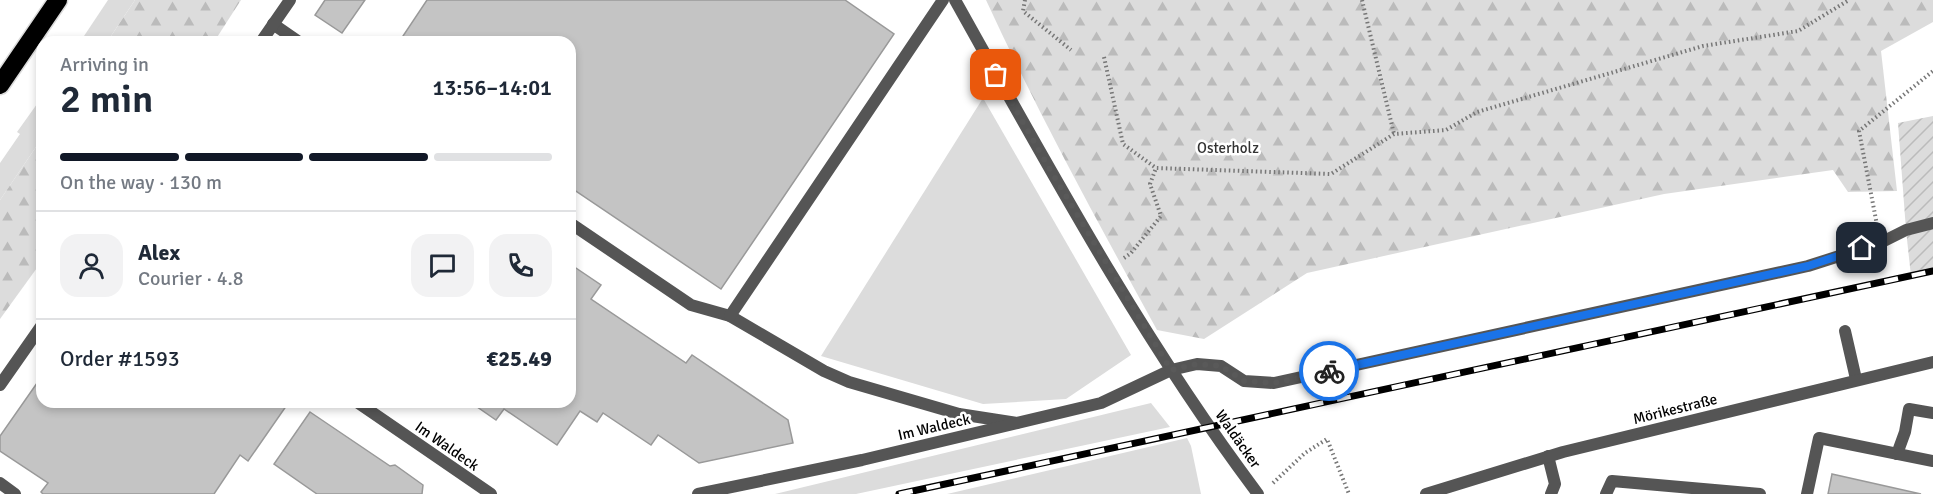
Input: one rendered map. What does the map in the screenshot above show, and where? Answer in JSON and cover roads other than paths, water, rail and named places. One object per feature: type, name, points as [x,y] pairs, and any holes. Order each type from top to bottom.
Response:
[{"type":"highway","points":[[0,85],[58,0]]},
{"type":"street","points":[[265,36],[290,0]]},
{"type":"street","points":[[730,316],[943,0]]},
{"type":"street","points":[[954,0],[1049,168],[1171,370]]},
{"type":"street","points":[[273,24],[290,36]]},
{"type":"street","name":"Im Waldeck","points":[[698,494],[1018,424],[1101,403],[1171,370],[1197,364],[1221,366],[1244,381],[1274,383],[1808,266],[1880,243],[1906,230],[1933,223]]},
{"type":"street","points":[[576,227],[691,305],[730,316],[824,371],[849,382],[959,414],[1018,424]]},
{"type":"street","points":[[1845,331],[1856,379]]},
{"type":"street","points":[[0,384],[36,333]]},
{"type":"street","name":"Mörikestraße","points":[[1426,494],[1548,456],[1933,362]]},
{"type":"street","name":"Waldäcker","points":[[1171,370],[1258,494]]},
{"type":"street","name":"Im Waldeck","points":[[366,408],[491,494]]},
{"type":"street","points":[[1897,454],[1905,432],[1909,409],[1933,413]]},
{"type":"street","points":[[1807,494],[1819,438],[1933,461]]},
{"type":"street","points":[[1548,456],[1555,484],[1551,494]]},
{"type":"street","points":[[1606,494],[1612,482],[1760,494]]},
{"type":"street","points":[[0,483],[15,494]]},
{"type":"railway","points":[[899,494],[1933,271]]},
{"type":"park label","name":"Osterholz","points":[[1228,148]]}]
